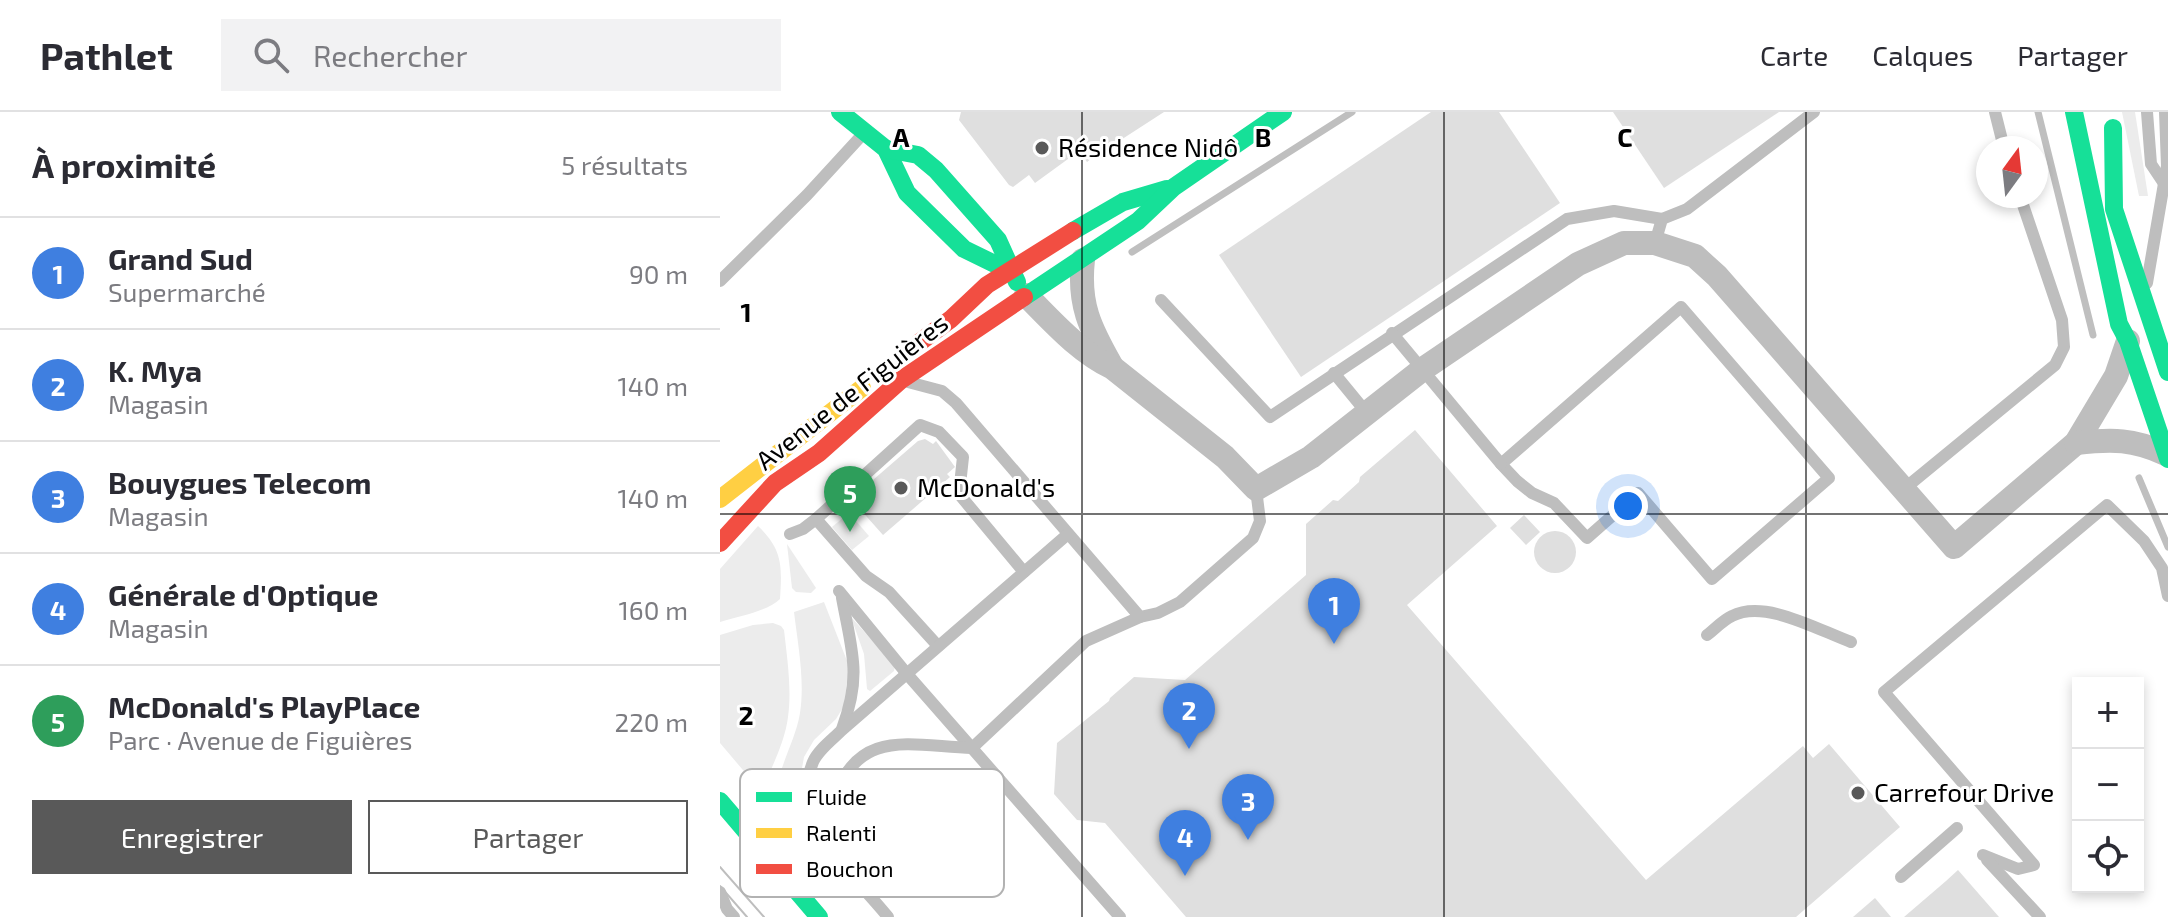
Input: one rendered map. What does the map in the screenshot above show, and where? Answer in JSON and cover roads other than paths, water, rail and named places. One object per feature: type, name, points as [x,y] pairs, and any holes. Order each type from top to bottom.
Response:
[{"type":"main road","points":[[840,112],[886,149],[907,193],[964,249],[1009,271]]},
{"type":"main road","name":"Avenue de Figuières","points":[[720,543],[775,483],[819,453],[901,380],[1083,260],[1138,221],[1174,187],[1283,112]]},
{"type":"main road","points":[[2074,112],[2119,324],[2128,341],[2167,456]]},
{"type":"main road","points":[[2111,120],[2131,194]]},
{"type":"main road","points":[[2111,120],[2114,209],[2151,321],[2164,344],[2168,372]]},
{"type":"main road","points":[[886,149],[919,155],[990,228],[1005,251],[1009,271],[1026,295]]},
{"type":"main road","name":"Avenue de Figuières","points":[[909,350],[951,319],[987,285],[1009,271],[1123,202],[1174,187]]},
{"type":"main road","points":[[2137,222],[2145,300]]},
{"type":"main road","name":"Avenue de Figuières","points":[[720,499],[875,377]]},
{"type":"main road","points":[[720,801],[740,824]]},
{"type":"main road","points":[[802,897],[819,917]]},
{"type":"street","points":[[1026,295],[1075,343],[1096,360],[1113,368],[1225,457],[1256,489],[1311,457],[1423,369],[1578,264],[1658,231],[1695,256],[1717,276],[1954,547],[2076,443],[2116,376],[2128,341]]},
{"type":"street","points":[[1083,260],[1080,284],[1084,310],[1113,368]]},
{"type":"street","points":[[2076,443],[2124,439],[2167,456]]},
{"type":"lane","points":[[1161,300],[1270,417],[1567,219],[1614,211],[1658,231],[1814,112]]},
{"type":"lane","points":[[1995,112],[2001,136]]},
{"type":"lane","points":[[2147,112],[2151,164],[2167,184]]},
{"type":"lane","points":[[2145,300],[2167,184],[2165,112]]},
{"type":"lane","points":[[720,281],[865,132]]},
{"type":"lane","points":[[1904,489],[2055,365],[2064,347],[2062,320],[2024,208]]},
{"type":"lane","points":[[1392,333],[1501,464],[1517,481],[1532,493],[1554,503],[1587,538],[1638,493],[1712,579],[1829,478],[1681,307],[1501,464]]},
{"type":"lane","points":[[1334,373],[1366,412]]},
{"type":"lane","points":[[901,380],[942,391],[956,403],[1140,617]]},
{"type":"lane","points":[[790,534],[816,519],[920,425],[939,432],[963,457],[959,494],[1024,572]]},
{"type":"lane","points":[[847,769],[866,751],[882,746],[972,748],[1086,641],[1180,602],[1253,538],[1260,521],[1256,489]]},
{"type":"lane","points":[[2040,917],[1983,855],[2018,869],[2034,865],[1884,692],[2107,505],[2150,550],[2162,568],[2168,596]]},
{"type":"lane","points":[[816,519],[866,576],[889,592],[938,646]]},
{"type":"lane","points":[[811,769],[814,760],[842,730],[1068,534]]},
{"type":"lane","points":[[842,730],[852,703],[855,669],[840,593],[990,769]]},
{"type":"lane","points":[[1707,635],[1732,615],[1756,609],[1773,612],[1851,642]]},
{"type":"lane","points":[[1004,785],[1120,917]]},
{"type":"lane","points":[[1901,877],[1957,828]]},
{"type":"lane","points":[[720,892],[734,917]]},
{"type":"lane","points":[[871,897],[888,917]]},
{"type":"waterway","points":[[1132,252],[1352,112]]},
{"type":"waterway","points":[[2038,112],[2093,335]]},
{"type":"waterway","points":[[2139,478],[2168,547]]},
{"type":"tram line","points":[[720,867],[740,890]]},
{"type":"tram line","points":[[720,886],[747,917]]},
{"type":"tram line","points":[[746,897],[764,917]]},
{"type":"place","name":"Résidence Nidô","points":[[1042,148]]},
{"type":"place","name":"McDonald's","points":[[901,488]]},
{"type":"place","name":"McDonald's PlayPlace","points":[[850,532]]},
{"type":"place","name":"Grand Sud","points":[[1334,644]]},
{"type":"place","name":"K. Mya","points":[[1189,749]]},
{"type":"place","name":"Carrefour Drive","points":[[1858,793]]},
{"type":"place","name":"Bouygues Telecom","points":[[1248,840]]},
{"type":"place","name":"Générale d'Optique","points":[[1185,876]]}]
